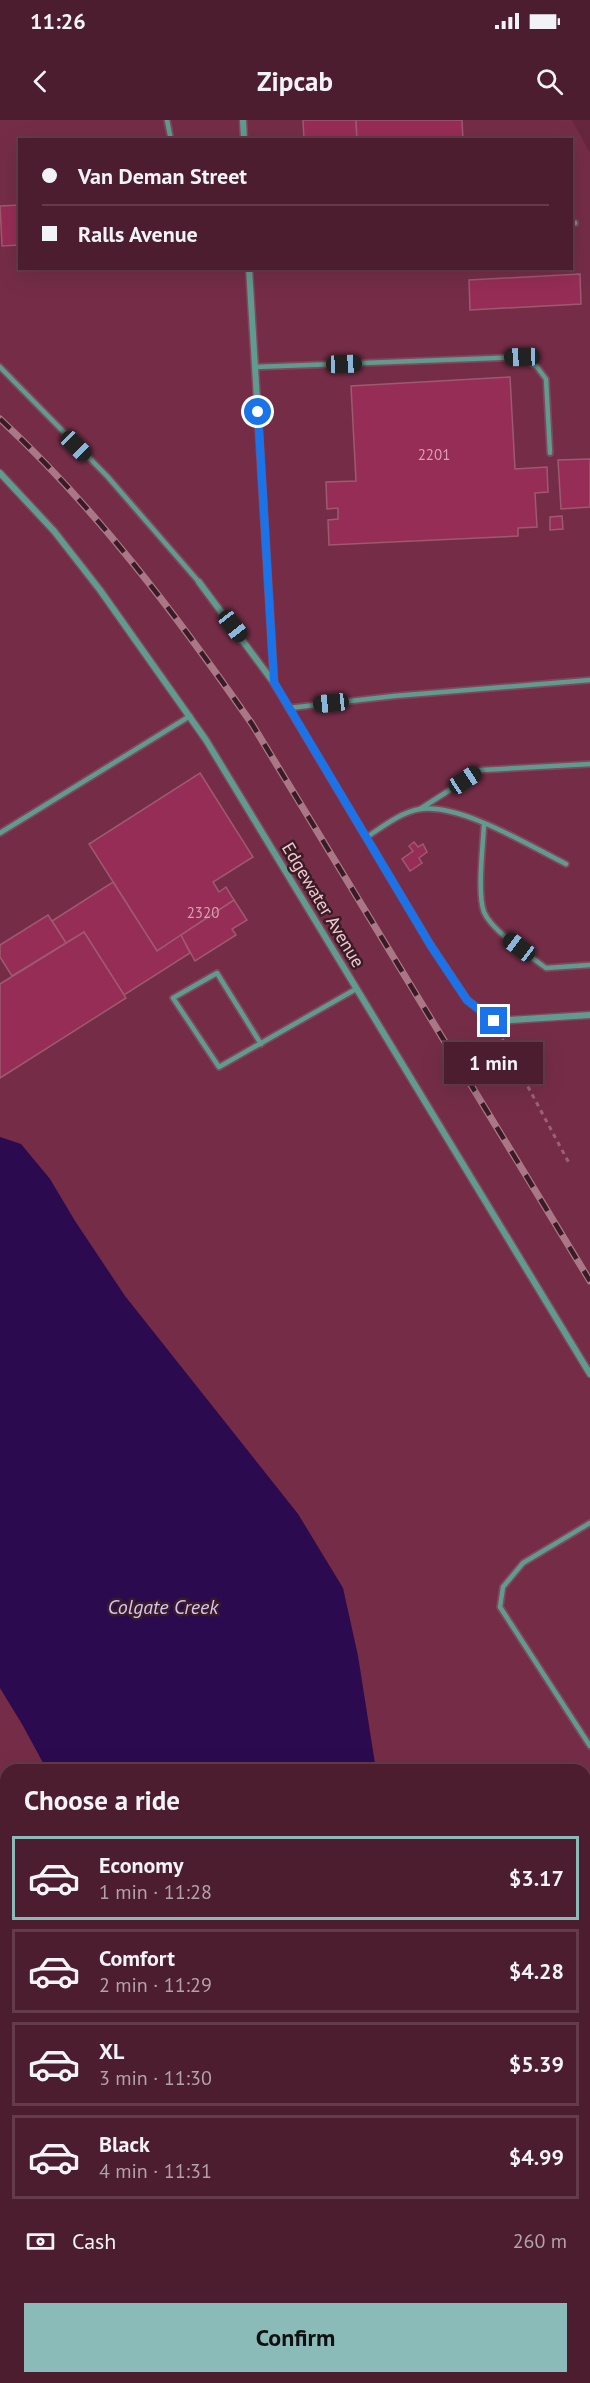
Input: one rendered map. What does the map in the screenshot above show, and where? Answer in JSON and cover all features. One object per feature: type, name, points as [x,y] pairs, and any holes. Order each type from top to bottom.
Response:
[{"type":"street","points":[[243,120],[244,138]]},
{"type":"street","points":[[249,270],[274,682]]},
{"type":"street","name":"Edgewater Avenue","points":[[0,473],[54,531],[100,590],[190,716],[243,798],[590,1374]]},
{"type":"street","points":[[199,582],[274,682],[431,946],[467,1000],[494,1021],[590,1015]]},
{"type":"lane","points":[[167,120],[171,138]]},
{"type":"lane","points":[[255,367],[522,357],[537,367],[546,379],[550,453]]},
{"type":"lane","points":[[0,367],[106,476],[199,582]]},
{"type":"lane","points":[[289,708],[394,696],[590,680]]},
{"type":"lane","points":[[0,833],[190,716]]},
{"type":"lane","points":[[367,837],[394,819],[420,809],[481,770],[590,764]]},
{"type":"lane","points":[[420,809],[460,813],[566,864]]},
{"type":"lane","points":[[484,824],[481,890],[484,913],[506,937],[546,968],[590,965]]},
{"type":"lane","points":[[261,1044],[217,973],[173,998],[219,1067],[261,1044],[356,989]]},
{"type":"lane","points":[[590,1523],[523,1563],[503,1587],[500,1607],[590,1746]]},
{"type":"path","points":[[494,1021],[501,1039],[569,1163]]},
{"type":"shaded area","points":[[0,120],[572,120],[590,153],[590,1764],[375,1764],[358,1656],[343,1588],[298,1514],[125,1296],[50,1179],[21,1144],[0,1137]]},
{"type":"shaded area","points":[[0,1688],[44,1764],[0,1764]]},
{"type":"water","name":"Colgate Creek","points":[[0,1137],[21,1144],[50,1179],[125,1296],[298,1514],[343,1588],[358,1656],[375,1764],[44,1764],[0,1688]]},
{"type":"building","points":[[303,120],[356,120],[357,138],[304,138]]},
{"type":"building","points":[[356,120],[462,120],[463,138],[357,138]]},
{"type":"building","points":[[18,205],[18,245],[2,246],[0,206]]},
{"type":"building","points":[[580,274],[581,304],[470,310],[469,280]]},
{"type":"building","points":[[510,377],[515,469],[547,467],[548,492],[535,493],[537,527],[518,528],[518,536],[329,545],[328,520],[338,519],[338,508],[327,509],[326,482],[356,481],[351,386]]},
{"type":"building","points":[[590,459],[590,507],[561,509],[558,460]]},
{"type":"building","points":[[562,516],[563,529],[550,530],[550,517]]},
{"type":"building","points":[[200,773],[253,857],[213,882],[219,892],[226,887],[234,900],[157,951],[89,844]]},
{"type":"building","points":[[414,842],[418,847],[423,844],[427,852],[419,858],[422,863],[410,871],[402,859],[413,851],[409,846]]},
{"type":"building","points":[[113,882],[157,951],[181,935],[190,953],[124,995],[84,932],[66,943],[52,921]]},
{"type":"building","points":[[234,900],[247,920],[232,929],[236,935],[195,961],[181,935]]},
{"type":"building","points":[[48,915],[66,943],[12,976],[0,957],[0,945]]},
{"type":"building","points":[[84,932],[126,998],[0,1078],[0,984]]},
{"type":"railway","points":[[0,419],[70,489],[103,527],[195,643],[252,724],[590,1281]]},
{"type":"route","points":[[258,412],[274,682],[431,946],[467,1000],[494,1021]]}]
